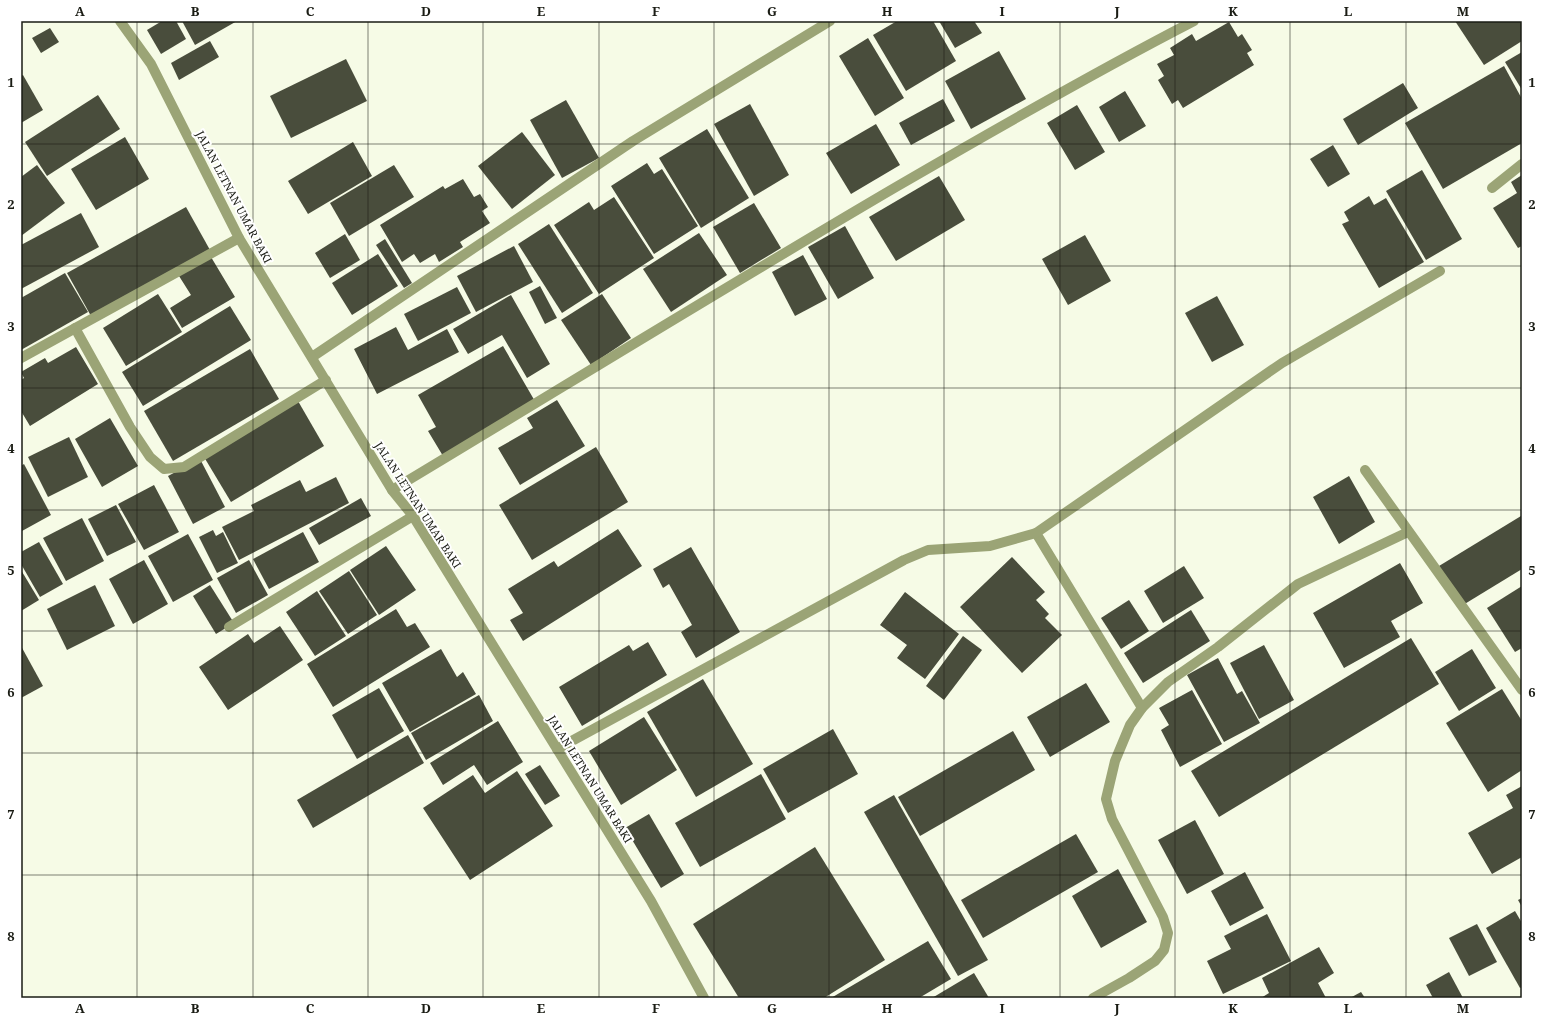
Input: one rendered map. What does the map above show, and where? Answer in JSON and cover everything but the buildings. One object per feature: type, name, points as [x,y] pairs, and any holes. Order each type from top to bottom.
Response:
[{"type":"street","name":"JALAN LETNAN UMAR BAKI","points":[[120,21],[151,64],[240,238],[392,490],[413,516],[651,901],[704,998]]},
{"type":"street","points":[[312,357],[633,141],[830,21]]},
{"type":"street","points":[[392,490],[787,250],[999,127],[1134,52],[1194,21]]},
{"type":"street","points":[[1492,188],[1522,164]]},
{"type":"street","points":[[21,358],[240,238]]},
{"type":"street","points":[[557,748],[904,560],[928,550],[990,546],[1036,533],[1282,363],[1440,271]]},
{"type":"street","points":[[75,328],[130,427],[150,456],[164,470],[184,467],[326,380]]},
{"type":"street","points":[[1365,470],[1522,690]]},
{"type":"street","points":[[229,627],[413,516]]},
{"type":"street","points":[[1094,998],[1155,961],[1164,950],[1168,933],[1163,917],[1112,819],[1106,799],[1115,761],[1130,725],[1142,708],[1168,682],[1218,647],[1298,584],[1408,532]]},
{"type":"street","points":[[1036,533],[1142,708]]}]
